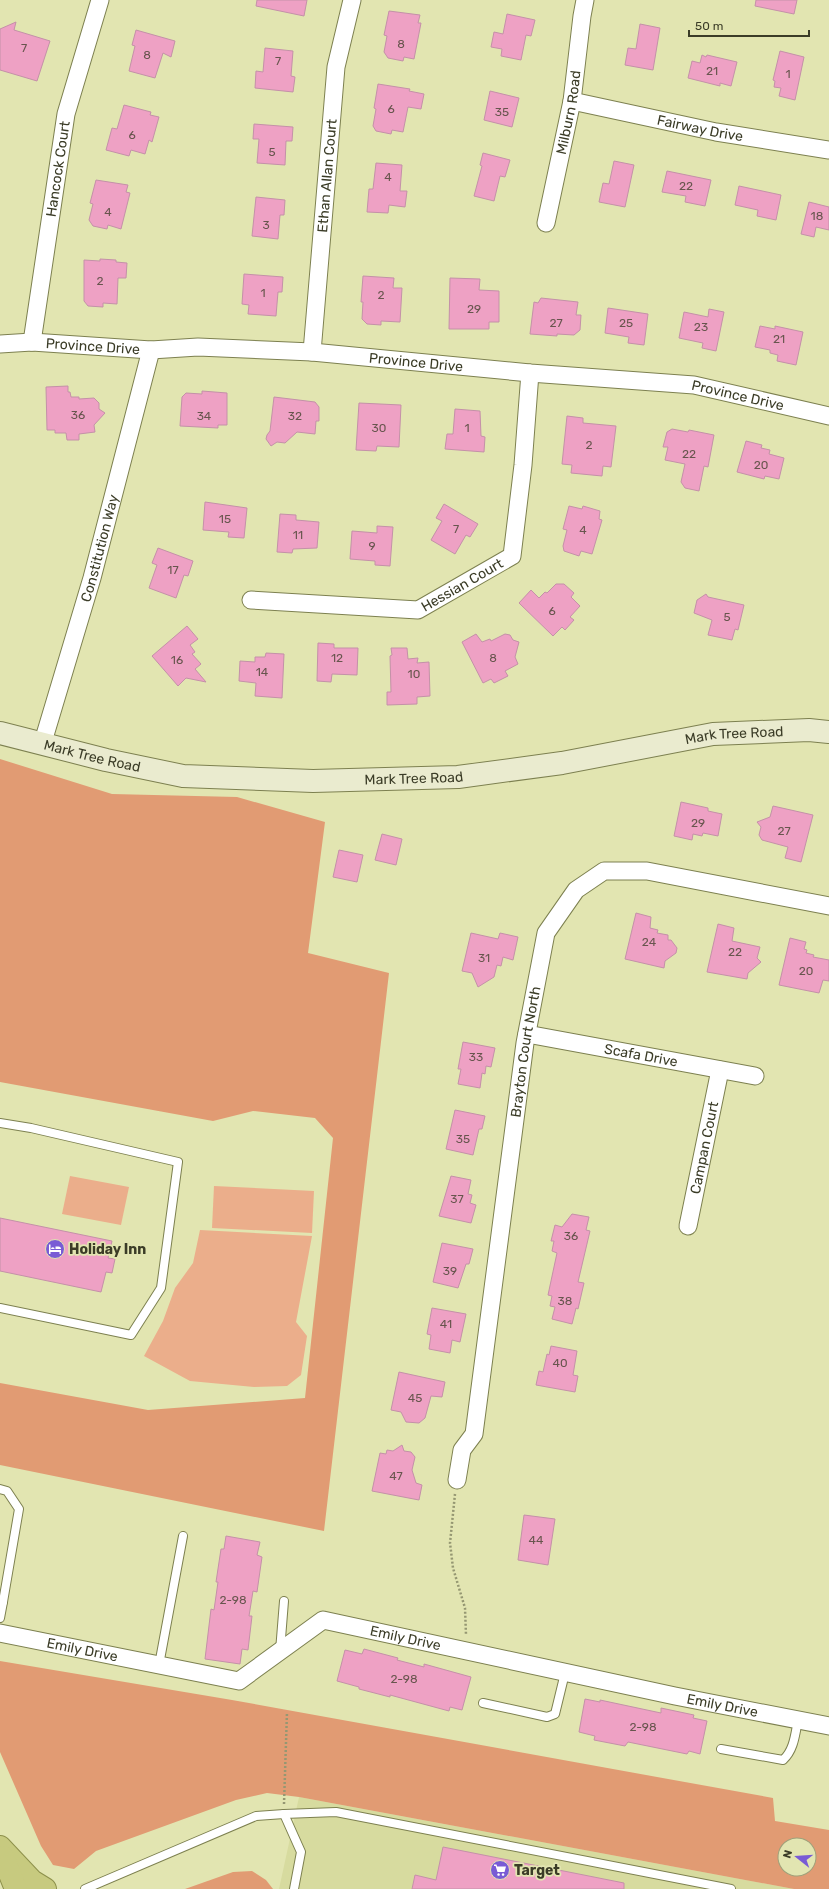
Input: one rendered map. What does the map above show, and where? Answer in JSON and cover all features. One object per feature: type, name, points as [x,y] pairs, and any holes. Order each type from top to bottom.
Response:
[{"type":"highway","points":[[0,1847],[32,1881],[46,1889]]},
{"type":"highway","points":[[0,1851],[16,1889]]},
{"type":"main road","name":"Mark Tree Road","points":[[0,733],[42,745],[183,776],[312,781],[458,777],[562,763],[713,734],[809,730],[829,732]]},
{"type":"street","name":"Hancock Court","points":[[32,342],[66,114],[100,0]]},
{"type":"street","name":"Ethan Allan Court","points":[[312,352],[336,67],[352,0]]},
{"type":"street","name":"Milburn Road","points":[[546,223],[572,101],[585,0]]},
{"type":"street","name":"Fairway Drive","points":[[572,101],[716,132],[829,150]]},
{"type":"street","name":"Province Drive","points":[[0,344],[32,342],[151,350],[198,347],[312,352],[530,373],[694,385],[829,416]]},
{"type":"street","name":"Constitution Way","points":[[42,745],[92,578],[151,350]]},
{"type":"street","name":"Hessian Court","points":[[251,600],[418,610],[512,556],[523,465],[530,373]]},
{"type":"street","name":"Brayton Court North","points":[[457,1480],[462,1450],[474,1434],[527,1034],[546,933],[576,890],[604,871],[647,871],[829,906]]},
{"type":"street","name":"Scafa Drive","points":[[527,1034],[755,1076]]},
{"type":"street","name":"Campan Court","points":[[688,1226],[720,1070]]},
{"type":"street","name":"Emily Drive","points":[[0,1633],[239,1681],[323,1620],[565,1673],[829,1726]]},
{"type":"lane","points":[[0,1123],[31,1128],[178,1162],[161,1288],[131,1335],[0,1308]]},
{"type":"lane","points":[[0,1489],[7,1491],[19,1509],[0,1618]]},
{"type":"lane","points":[[159,1665],[183,1536]]},
{"type":"lane","points":[[280,1652],[284,1601]]},
{"type":"lane","points":[[483,1703],[547,1716],[555,1714],[565,1673]]},
{"type":"lane","points":[[721,1749],[782,1760],[788,1755],[793,1746],[798,1720]]},
{"type":"lane","points":[[85,1889],[256,1816],[336,1812],[731,1889]]},
{"type":"lane","points":[[284,1814],[301,1852],[294,1889]]},
{"type":"path","points":[[457,1480],[451,1519],[450,1543],[453,1568],[464,1608],[466,1634],[464,1651]]},
{"type":"path","points":[[284,1814],[287,1712]]},
{"type":"shaded area","points":[[0,759],[112,794],[237,797],[325,822],[308,953],[389,973],[324,1531],[0,1465],[0,1383],[148,1410],[305,1398],[333,1138],[315,1118],[253,1111],[213,1121],[0,1082]]},
{"type":"shaded area","points":[[70,1176],[129,1187],[121,1225],[62,1214]]},
{"type":"shaded area","points":[[214,1186],[314,1191],[312,1233],[212,1228]]},
{"type":"shaded area","points":[[200,1230],[312,1236],[296,1322],[307,1336],[301,1375],[287,1386],[254,1387],[190,1381],[144,1356],[163,1321],[175,1288],[193,1263]]},
{"type":"shaded area","points":[[0,1661],[232,1700],[773,1798],[775,1821],[829,1830],[829,1889],[794,1889],[299,1797],[267,1793],[236,1800],[96,1851],[74,1869],[53,1865],[41,1846],[0,1752]]},
{"type":"shaded area","points":[[299,1797],[794,1889],[279,1889]]},
{"type":"shaded area","points":[[252,1871],[266,1880],[273,1889],[185,1889],[233,1872]]},
{"type":"building","points":[[257,0],[307,0],[304,16],[256,6]]},
{"type":"building","points":[[756,0],[797,0],[794,14],[755,6]]},
{"type":"building","points":[[389,11],[420,15],[418,23],[421,23],[414,59],[404,57],[403,61],[388,58],[384,52],[387,36],[384,35]]},
{"type":"building","points":[[507,14],[535,20],[531,36],[526,35],[521,60],[501,56],[502,49],[491,47],[494,32],[503,34]]},
{"type":"building","points":[[16,22],[14,30],[50,41],[37,81],[0,70],[0,29]]},
{"type":"building","points":[[640,24],[660,28],[653,70],[625,65],[628,48],[636,49]]},
{"type":"building","points":[[136,30],[175,41],[171,57],[163,53],[155,78],[129,71],[135,46],[132,45]]},
{"type":"building","points":[[265,48],[293,51],[291,76],[295,77],[293,92],[255,88],[256,71],[263,72]]},
{"type":"building","points":[[780,51],[804,57],[795,100],[779,96],[781,88],[774,87],[775,81],[773,80]]},
{"type":"building","points":[[702,55],[737,62],[731,86],[720,83],[720,86],[688,78],[692,61],[700,63]]},
{"type":"building","points":[[378,84],[410,89],[409,91],[424,94],[421,109],[408,107],[403,132],[392,130],[391,134],[376,131],[373,126]]},
{"type":"building","points":[[490,91],[519,98],[512,127],[484,120]]},
{"type":"building","points":[[124,105],[151,112],[150,115],[159,117],[152,142],[149,140],[145,154],[131,150],[129,156],[106,150],[112,128],[117,129]]},
{"type":"building","points":[[254,124],[293,127],[292,141],[286,141],[285,165],[257,163],[259,139],[253,139]]},
{"type":"building","points":[[483,153],[510,160],[505,177],[500,176],[494,201],[474,196],[482,166],[480,165]]},
{"type":"building","points":[[614,161],[634,165],[625,207],[599,202],[603,183],[609,184]]},
{"type":"building","points":[[376,163],[402,165],[400,191],[407,191],[405,207],[389,205],[388,213],[367,212],[369,189],[373,189]]},
{"type":"building","points":[[667,171],[711,180],[705,206],[685,202],[686,196],[662,192]]},
{"type":"building","points":[[96,180],[128,185],[126,192],[130,193],[121,229],[108,225],[107,229],[93,226],[89,220],[93,204],[90,203]]},
{"type":"building","points":[[739,186],[781,195],[776,220],[757,216],[758,210],[735,205]]},
{"type":"building","points":[[256,197],[285,200],[284,215],[280,215],[278,239],[252,236]]},
{"type":"building","points":[[809,202],[829,207],[829,230],[816,227],[814,237],[801,234]]},
{"type":"building","points":[[100,259],[116,260],[116,262],[127,263],[126,278],[118,278],[117,304],[103,303],[103,307],[88,306],[84,301],[84,260],[100,261]]},
{"type":"building","points":[[244,274],[283,277],[282,292],[278,292],[276,316],[248,314],[249,305],[242,304]]},
{"type":"building","points":[[363,276],[394,278],[393,288],[402,288],[400,322],[381,321],[381,325],[367,324],[362,319],[363,302],[361,302]]},
{"type":"building","points":[[450,278],[480,279],[479,290],[499,291],[499,322],[489,322],[489,329],[449,329]]},
{"type":"building","points":[[541,298],[578,302],[576,315],[581,315],[580,330],[574,335],[557,334],[557,336],[530,334],[534,302],[538,303]]},
{"type":"building","points":[[608,308],[648,314],[644,345],[628,343],[629,337],[605,333]]},
{"type":"building","points":[[709,309],[724,312],[716,351],[702,348],[703,343],[679,338],[684,312],[708,317]]},
{"type":"building","points":[[760,326],[775,329],[775,326],[803,332],[796,365],[777,361],[778,355],[770,353],[770,350],[755,347]]},
{"type":"building","points":[[68,386],[68,392],[70,392],[71,397],[79,397],[79,399],[94,398],[99,403],[99,409],[105,413],[94,425],[95,432],[79,434],[79,440],[67,440],[66,433],[55,433],[55,430],[47,430],[46,387]]},
{"type":"building","points":[[202,391],[227,393],[227,425],[218,425],[218,428],[180,426],[182,397],[186,393],[202,394]]},
{"type":"building","points":[[274,397],[315,402],[319,407],[319,421],[316,421],[315,434],[297,432],[285,443],[277,442],[271,446],[266,439],[270,431]]},
{"type":"building","points":[[359,403],[401,405],[399,447],[377,446],[376,451],[356,450]]},
{"type":"building","points":[[455,409],[480,411],[481,436],[485,437],[484,452],[445,449],[447,434],[453,434]]},
{"type":"building","points":[[567,416],[583,418],[583,423],[616,426],[611,467],[603,466],[602,476],[571,473],[572,465],[562,464]]},
{"type":"building","points":[[672,429],[688,432],[689,430],[714,435],[708,467],[704,466],[699,491],[685,488],[681,482],[685,464],[665,460],[668,447],[663,447],[667,432]]},
{"type":"building","points":[[746,441],[762,445],[761,448],[770,450],[769,454],[784,458],[779,479],[765,476],[764,479],[737,472]]},
{"type":"building","points":[[205,502],[247,508],[244,538],[228,537],[229,532],[203,530]]},
{"type":"building","points":[[444,504],[478,524],[470,537],[466,535],[455,554],[431,540],[442,521],[436,518]]},
{"type":"building","points":[[569,506],[582,509],[583,506],[600,511],[599,519],[602,520],[592,554],[581,551],[579,556],[564,551],[563,546],[567,530],[563,529]]},
{"type":"building","points":[[280,514],[296,515],[296,520],[319,522],[317,548],[293,549],[292,553],[277,552]]},
{"type":"building","points":[[377,526],[393,527],[390,566],[375,565],[375,561],[350,559],[352,531],[377,533]]},
{"type":"building","points":[[158,548],[193,561],[188,576],[184,575],[176,598],[149,588],[157,565],[152,563]]},
{"type":"building","points":[[556,584],[564,584],[574,593],[571,597],[580,606],[570,617],[574,620],[565,630],[562,627],[553,636],[519,603],[531,590],[539,598],[545,592],[547,593]]},
{"type":"building","points":[[706,594],[708,597],[744,605],[738,630],[735,629],[732,640],[708,635],[712,620],[694,613],[697,600]]},
{"type":"building","points":[[187,626],[198,639],[190,645],[195,652],[192,654],[201,664],[195,669],[206,682],[186,678],[178,686],[152,656]]},
{"type":"building","points":[[476,634],[482,642],[490,639],[491,641],[505,634],[510,635],[513,640],[519,642],[515,657],[518,664],[505,671],[508,676],[494,683],[491,679],[483,683],[462,642]]},
{"type":"building","points":[[318,643],[334,644],[334,648],[358,648],[357,675],[332,674],[331,682],[317,681]]},
{"type":"building","points":[[391,648],[407,648],[408,659],[418,658],[417,663],[429,662],[430,696],[417,697],[417,704],[387,705],[387,692],[391,692]]},
{"type":"building","points":[[266,653],[284,654],[282,698],[255,696],[256,683],[239,681],[240,661],[255,662],[255,657],[265,657]]},
{"type":"building","points":[[681,802],[708,808],[708,811],[722,814],[718,836],[703,833],[702,836],[693,834],[692,840],[674,836]]},
{"type":"building","points":[[773,806],[813,815],[801,862],[785,858],[788,847],[762,840],[759,835],[761,827],[757,822],[770,817]]},
{"type":"building","points":[[382,834],[402,839],[396,865],[375,860]]},
{"type":"building","points":[[339,850],[363,855],[357,882],[333,877]]},
{"type":"building","points":[[636,913],[651,917],[650,928],[658,930],[657,933],[668,935],[668,940],[671,940],[677,948],[676,953],[665,961],[664,968],[625,959]]},
{"type":"building","points":[[718,924],[734,928],[732,941],[760,947],[757,958],[761,962],[748,973],[747,979],[707,972]]},
{"type":"building","points":[[471,933],[498,939],[500,933],[518,937],[513,960],[503,957],[501,966],[497,965],[494,977],[478,987],[472,973],[462,971]]},
{"type":"building","points":[[790,938],[806,942],[804,949],[807,950],[806,953],[814,955],[813,957],[829,960],[829,981],[823,980],[819,993],[779,985]]},
{"type":"building","points":[[463,1042],[495,1048],[491,1067],[486,1066],[485,1074],[482,1073],[480,1088],[458,1084],[461,1069],[458,1069]]},
{"type":"building","points":[[455,1110],[485,1116],[482,1129],[479,1129],[473,1155],[446,1149]]},
{"type":"building","points":[[451,1176],[471,1180],[468,1194],[472,1195],[470,1203],[476,1205],[471,1223],[439,1216]]},
{"type":"building","points":[[572,1214],[589,1217],[586,1230],[590,1231],[578,1282],[584,1283],[578,1309],[576,1308],[572,1324],[552,1319],[555,1307],[550,1306],[552,1296],[548,1295],[557,1253],[552,1251],[554,1241],[551,1241],[555,1225],[562,1227]]},
{"type":"building","name":"Holiday Inn","points":[[0,1218],[112,1241],[108,1258],[115,1259],[112,1273],[106,1272],[101,1292],[0,1271]]},
{"type":"building","points":[[442,1243],[473,1249],[469,1264],[466,1264],[458,1288],[433,1282]]},
{"type":"building","points":[[432,1308],[466,1314],[460,1342],[452,1340],[450,1353],[429,1349],[431,1335],[427,1334]]},
{"type":"building","points":[[551,1346],[577,1351],[573,1375],[578,1376],[575,1392],[536,1385],[539,1371],[543,1372],[547,1354],[549,1355]]},
{"type":"building","points":[[399,1372],[445,1382],[442,1397],[431,1396],[425,1418],[419,1423],[406,1422],[401,1412],[391,1410]]},
{"type":"building","points":[[402,1445],[404,1451],[411,1452],[415,1457],[412,1470],[416,1483],[422,1485],[419,1500],[372,1491],[380,1453],[386,1454],[387,1450],[393,1451]]},
{"type":"building","points":[[524,1515],[555,1519],[548,1565],[518,1560]]},
{"type":"building","points":[[226,1536],[260,1542],[257,1555],[262,1557],[257,1592],[253,1591],[249,1616],[252,1616],[248,1650],[242,1649],[240,1664],[205,1659],[211,1609],[214,1610],[218,1582],[216,1582],[221,1549],[224,1549]]},
{"type":"building","points":[[364,1649],[398,1658],[397,1660],[424,1667],[424,1664],[471,1677],[462,1710],[450,1707],[449,1711],[390,1695],[390,1697],[359,1689],[359,1687],[337,1681],[345,1650],[362,1654]]},
{"type":"building","points":[[585,1699],[600,1702],[600,1700],[661,1713],[661,1708],[694,1715],[693,1718],[707,1721],[700,1754],[689,1751],[687,1754],[628,1742],[625,1746],[594,1740],[595,1736],[579,1732]]},
{"type":"building","name":"Target","points":[[443,1847],[624,1883],[624,1889],[412,1889],[415,1875],[436,1880]]},
{"type":"place","name":"Holiday Inn","points":[[55,1249]]},
{"type":"place","name":"Target","points":[[500,1870]]}]
